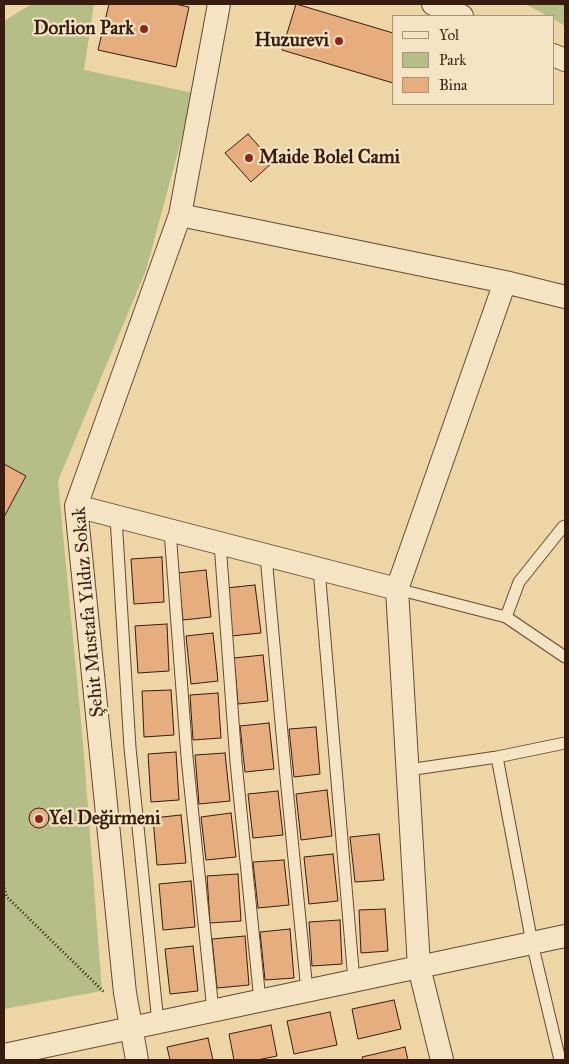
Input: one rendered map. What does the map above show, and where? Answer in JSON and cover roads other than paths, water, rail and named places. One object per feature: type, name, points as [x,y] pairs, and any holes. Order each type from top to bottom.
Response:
[{"type":"street","name":"Şehit Mustafa Yıldız Sokak","points":[[137,1060],[130,1030],[125,993],[76,506],[180,216],[219,4]]},
{"type":"street","points":[[433,4],[460,15]]},
{"type":"street","points":[[180,216],[505,282],[565,297]]},
{"type":"street","points":[[442,1060],[419,967],[397,589],[505,282]]},
{"type":"street","points":[[76,506],[397,589]]},
{"type":"street","points":[[4,1055],[130,1030],[565,936]]},
{"type":"lane","points":[[116,517],[130,748],[158,1024]]},
{"type":"lane","points":[[506,617],[519,582],[562,527],[565,526]]},
{"type":"lane","points":[[170,531],[187,757],[213,1012]]},
{"type":"lane","points":[[220,543],[236,762],[260,1001]]},
{"type":"lane","points":[[266,556],[307,991]]},
{"type":"lane","points":[[319,569],[354,981]]},
{"type":"lane","points":[[397,589],[506,617],[565,657]]},
{"type":"lane","points":[[408,770],[497,757],[565,743]]},
{"type":"lane","points":[[497,757],[532,943],[560,1060]]},
{"type":"place","name":"Dorlion Park","points":[[144,29]]},
{"type":"place","name":"Huzurevi","points":[[339,41]]},
{"type":"place","name":"Maide Bolel Cami","points":[[249,158]]},
{"type":"place","name":"Yel Değirmeni","points":[[39,819]]}]
